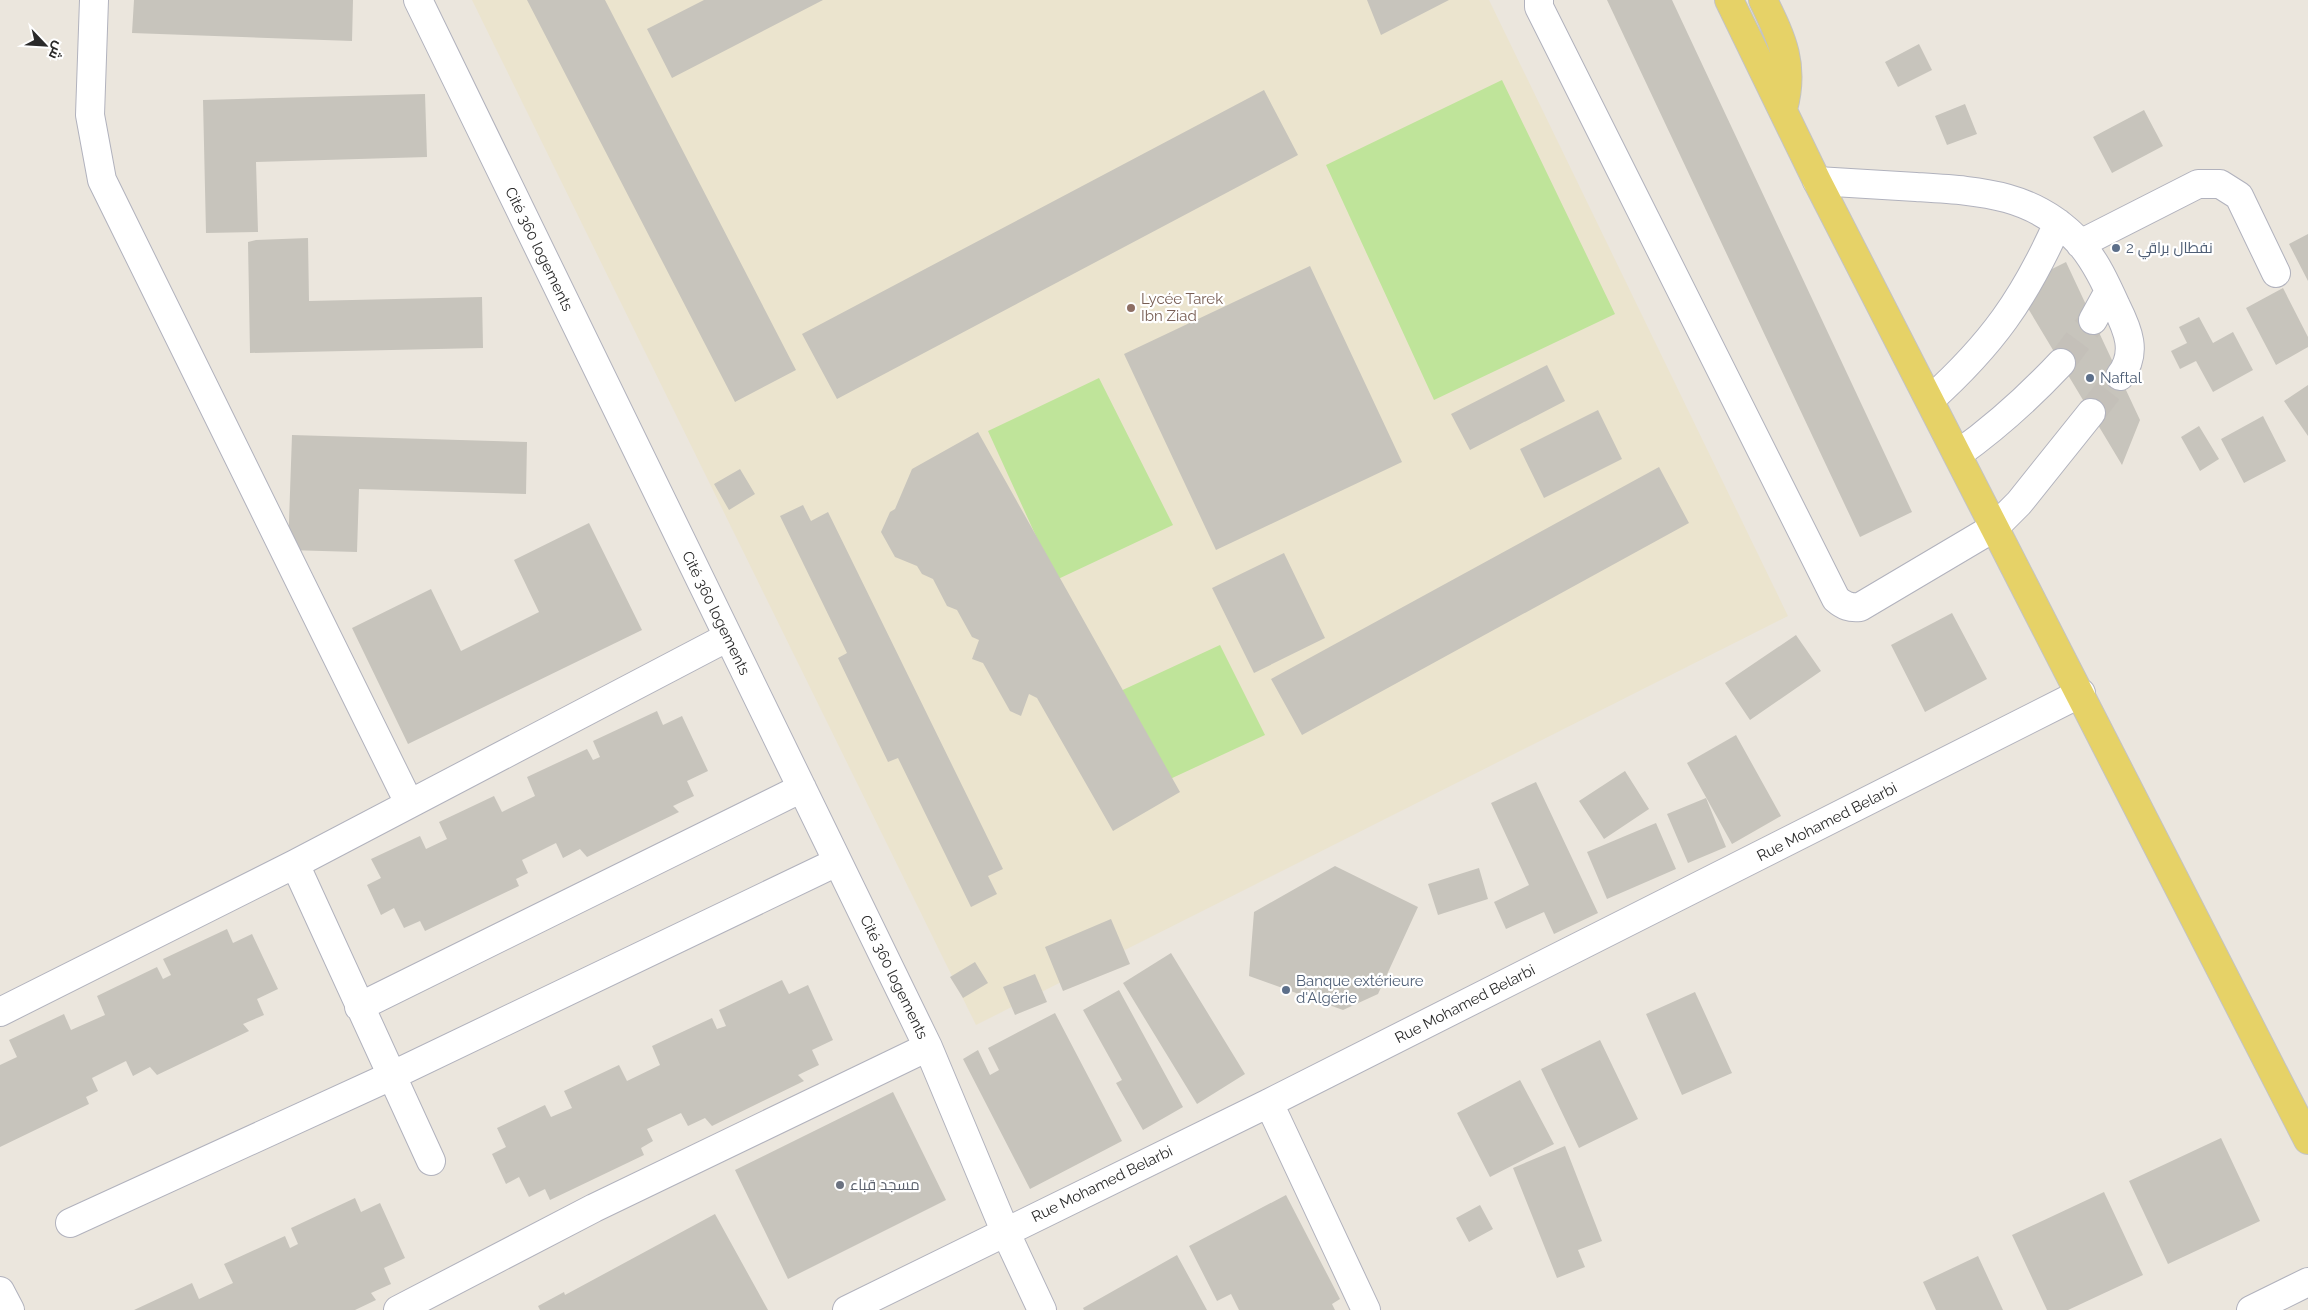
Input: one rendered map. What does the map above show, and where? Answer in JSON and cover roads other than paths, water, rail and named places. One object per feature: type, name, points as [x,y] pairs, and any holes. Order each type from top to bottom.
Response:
[{"type":"main road","points":[[1729,0],[1817,181],[2081,693],[2308,1140]]},
{"type":"main road","points":[[1763,0],[1783,41],[1787,57],[1788,92],[1783,109]]},
{"type":"street","points":[[94,0],[90,115],[102,180],[409,803]]},
{"type":"street","name":"Cité 360 logements","points":[[418,0],[928,1046],[1005,1231],[1042,1310]]},
{"type":"street","points":[[1539,0],[1539,8],[1836,599],[1852,608],[1860,606],[1995,527],[2019,503],[2091,413]]},
{"type":"street","points":[[1817,181],[1978,191],[2007,197],[2034,208],[2058,223],[2080,244],[2097,267],[2127,329],[2131,344],[2129,359],[2120,376]]},
{"type":"street","points":[[2080,244],[2188,188],[2209,182],[2220,184],[2239,196],[2276,273]]},
{"type":"street","points":[[1930,400],[1961,372],[1989,342],[2013,309],[2038,267],[2058,223]]},
{"type":"street","points":[[2093,320],[2109,291]]},
{"type":"street","points":[[1958,454],[1994,428],[2028,398],[2061,363]]},
{"type":"street","points":[[0,1012],[295,864],[728,637]]},
{"type":"street","name":"Rue Mohamed Belarbi","points":[[847,1310],[1269,1103],[2081,693]]},
{"type":"street","points":[[360,1007],[802,788]]},
{"type":"street","points":[[70,1222],[391,1076],[837,862]]},
{"type":"street","points":[[295,864],[431,1161]]},
{"type":"street","points":[[398,1310],[594,1208],[928,1046]]},
{"type":"street","points":[[1269,1103],[1366,1310]]},
{"type":"street","points":[[2251,1310],[2308,1282]]},
{"type":"street","points":[[0,1291],[10,1310]]},
{"type":"tunnel","points":[[2061,363],[2093,320]]},
{"type":"tunnel","points":[[2091,413],[2120,376]]},
{"type":"place","name":"نفطال براقي 2","points":[[2116,248]]},
{"type":"place","name":"Lycée Tarek Ibn Ziad","points":[[1131,308]]},
{"type":"place","name":"Naftal","points":[[2090,378]]},
{"type":"place","name":"Banque extérieure d'Algérie","points":[[1286,990]]},
{"type":"place","name":"مسجد قباء","points":[[840,1185]]}]
